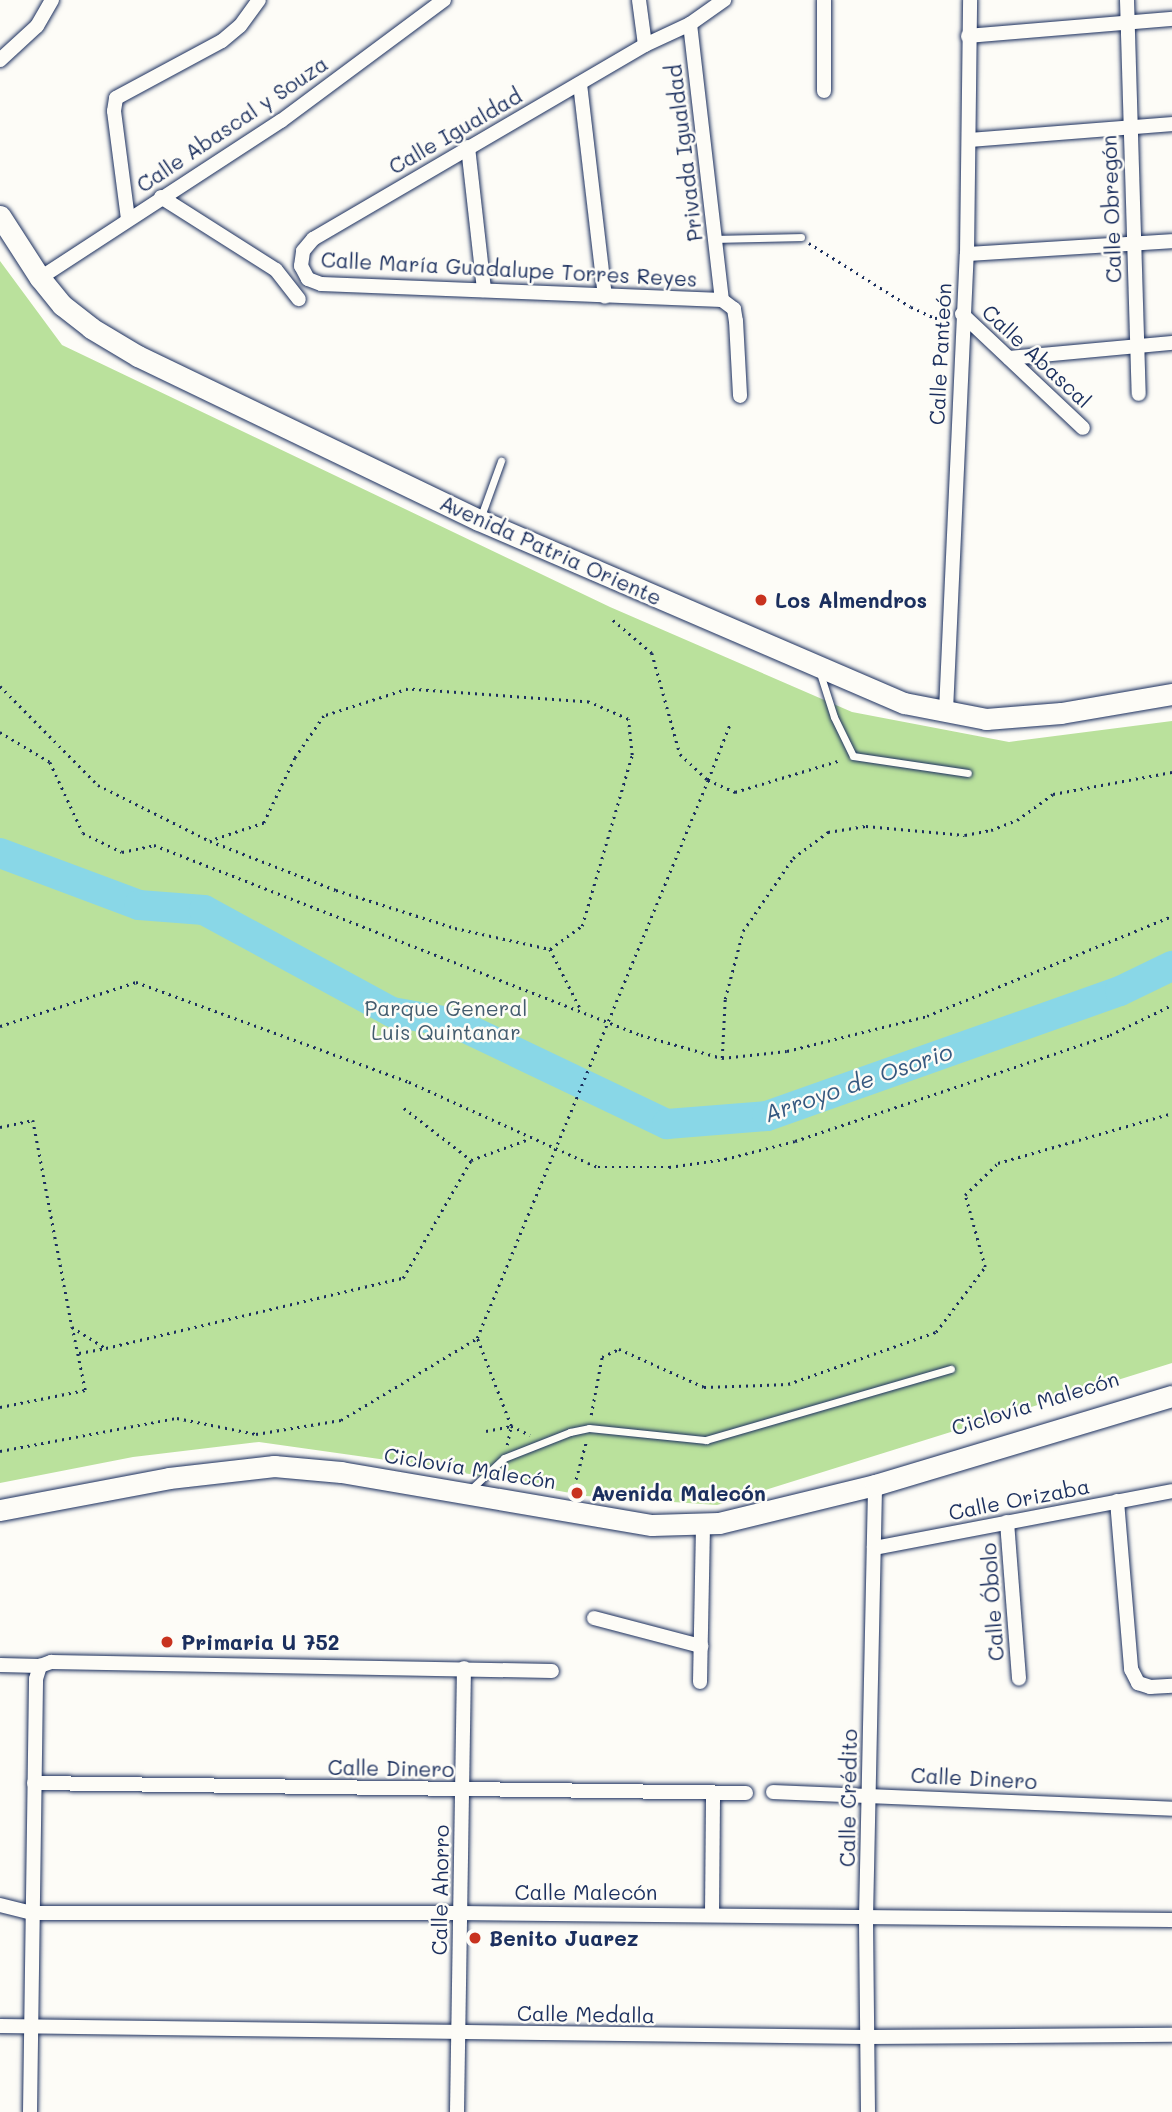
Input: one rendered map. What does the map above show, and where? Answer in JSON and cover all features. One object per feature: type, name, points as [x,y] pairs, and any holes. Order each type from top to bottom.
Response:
[{"type":"street","points":[[0,60],[37,26],[52,0]]},
{"type":"street","points":[[128,219],[114,111],[116,98],[222,41],[240,26],[259,0]]},
{"type":"street","name":"Calle Abascal y Souza","points":[[40,278],[281,121],[444,0]]},
{"type":"street","points":[[639,0],[645,46]]},
{"type":"street","name":"Calle Igualdad","points":[[301,266],[303,251],[313,239],[645,46],[690,24],[724,0]]},
{"type":"street","points":[[824,0],[824,91]]},
{"type":"street","name":"Calle Panteón","points":[[946,711],[962,314],[967,254],[970,0]]},
{"type":"street","name":"Calle Obregón","points":[[1127,0],[1135,346],[1139,394]]},
{"type":"street","points":[[968,36],[1172,19]]},
{"type":"street","name":"Privada Igualdad","points":[[690,24],[722,300],[734,309],[740,396]]},
{"type":"street","points":[[580,84],[605,297]]},
{"type":"street","points":[[970,139],[1172,124]]},
{"type":"street","points":[[468,147],[484,290]]},
{"type":"street","points":[[161,197],[276,270],[299,299]]},
{"type":"street","name":"Avenida Patria Oriente","points":[[0,216],[40,278],[62,305],[82,321],[138,356],[479,520],[904,703],[986,719],[1061,713],[1172,694]]},
{"type":"street","points":[[967,254],[1172,241]]},
{"type":"street","name":"Calle María Guadalupe Torres Reyes","points":[[301,266],[308,279],[321,284],[722,300]]},
{"type":"street","name":"Calle Abascal","points":[[962,314],[1083,428]]},
{"type":"street","points":[[1009,358],[1172,343]]},
{"type":"street","points":[[0,1510],[169,1478],[274,1466],[341,1472],[652,1525],[719,1523],[875,1485],[1172,1396]]},
{"type":"street","name":"Calle Crédito","points":[[868,2112],[866,1918],[875,1485]]},
{"type":"street","name":"Calle Orizaba","points":[[874,1548],[1172,1491]]},
{"type":"street","points":[[1117,1501],[1131,1669],[1138,1683],[1150,1687],[1172,1686]]},
{"type":"street","name":"Calle Óbolo","points":[[1007,1522],[1019,1679]]},
{"type":"street","points":[[700,1682],[703,1524]]},
{"type":"street","points":[[594,1618],[701,1646]]},
{"type":"street","points":[[0,1665],[40,1666],[51,1662],[552,1671]]},
{"type":"street","points":[[30,2112],[36,1679],[40,1666]]},
{"type":"street","name":"Calle Ahorro","points":[[457,2112],[464,1668]]},
{"type":"street","name":"Calle Dinero","points":[[34,1783],[746,1793]]},
{"type":"street","name":"Calle Dinero","points":[[773,1792],[1172,1809]]},
{"type":"street","points":[[712,1914],[713,1793]]},
{"type":"street","name":"Calle Malecón","points":[[0,1905],[33,1913],[712,1914],[1172,1920]]},
{"type":"street","name":"Calle Medalla","points":[[0,2026],[459,2034],[867,2037],[1172,2035]]},
{"type":"lane","points":[[716,239],[801,237]]},
{"type":"lane","points":[[479,520],[501,461]]},
{"type":"lane","points":[[818,666],[834,717],[853,756],[968,773]]},
{"type":"lane","points":[[465,1494],[504,1458],[542,1442],[589,1428],[706,1440],[951,1369]]},
{"type":"path","points":[[801,237],[871,284],[935,318],[962,314]]},
{"type":"path","points":[[613,620],[652,653],[680,754],[708,780],[735,792],[853,756]]},
{"type":"path","points":[[0,686],[98,785],[210,841],[336,890],[455,928],[550,949],[582,926],[632,755],[628,719],[589,702],[408,689],[324,716],[295,758],[264,823],[210,841]]},
{"type":"path","points":[[0,1451],[177,1418],[256,1434],[341,1420],[477,1338],[730,724]]},
{"type":"path","points":[[0,732],[50,762],[83,833],[122,852],[154,845],[676,1047],[722,1058],[787,1051],[927,1016],[1172,916]]},
{"type":"path","points":[[722,1058],[725,999],[743,931],[793,858],[828,832],[866,826],[965,835],[991,830],[1017,820],[1053,794],[1172,772]]},
{"type":"path","points":[[550,949],[581,1010]]},
{"type":"path","points":[[0,1026],[136,982],[409,1082],[529,1139],[598,1167],[669,1167],[725,1159],[795,1141],[1110,1035],[1172,1005]]},
{"type":"path","points":[[404,1108],[471,1160]]},
{"type":"path","points":[[574,1486],[589,1428],[601,1357],[619,1349],[704,1387],[788,1384],[936,1332],[985,1267],[965,1195],[998,1163],[1172,1113]]},
{"type":"path","points":[[0,1127],[33,1120],[85,1391],[0,1407]]},
{"type":"path","points":[[78,1354],[403,1278],[471,1160],[529,1139]]},
{"type":"path","points":[[72,1328],[106,1348]]},
{"type":"path","points":[[477,1338],[511,1426]]},
{"type":"path","points":[[486,1431],[511,1426],[542,1442]]},
{"type":"green space","name":"Parque General Luis Quintanar","points":[[0,261],[62,345],[610,607],[852,712],[1009,742],[1172,721],[1172,1363],[717,1505],[586,1496],[422,1465],[259,1442],[133,1457],[0,1483]]},
{"type":"waterway","name":"Arroyo de Osorio","points":[[0,853],[139,905],[204,910],[392,1012],[455,1023],[667,1124],[767,1116],[1120,991],[1172,966]]},
{"type":"place","name":"Los Almendros","points":[[761,600]]},
{"type":"place","name":"Avenida Malecón","points":[[577,1493]]},
{"type":"place","name":"Primaria U 752","points":[[167,1642]]},
{"type":"place","name":"Benito Juarez","points":[[475,1938]]}]
